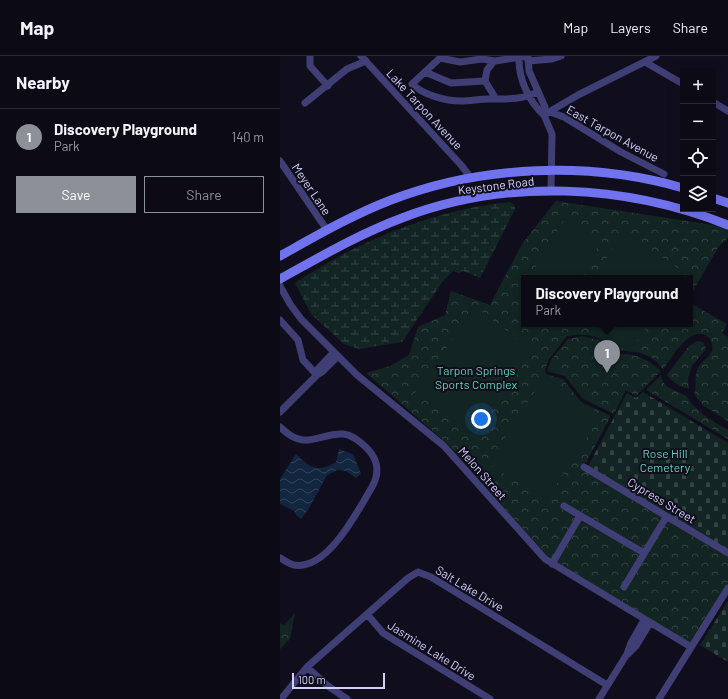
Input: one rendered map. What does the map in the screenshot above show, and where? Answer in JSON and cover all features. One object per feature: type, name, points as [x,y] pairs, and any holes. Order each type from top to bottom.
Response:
[{"type":"main road","name":"Keystone Road","points":[[280,256],[327,230],[391,200],[427,188],[471,178],[526,172],[552,171],[616,175],[680,187]]},
{"type":"main road","name":"Keystone Road","points":[[280,279],[346,242],[404,217],[431,208],[492,195],[551,191],[606,194],[633,198],[686,210],[728,225]]},
{"type":"main road","points":[[716,199],[728,203]]},
{"type":"street","points":[[310,56],[310,66],[328,86]]},
{"type":"street","points":[[537,92],[530,96],[508,100],[496,99],[460,102],[440,99],[415,87],[412,84],[439,57],[460,62],[519,57],[528,59],[552,59],[561,56]]},
{"type":"street","points":[[547,114],[616,75],[656,56]]},
{"type":"street","points":[[519,57],[519,73],[530,96],[536,108],[547,114]]},
{"type":"street","points":[[305,103],[328,86],[347,69],[363,59]]},
{"type":"street","name":"Lake Tarpon Avenue","points":[[363,59],[462,165],[471,178]]},
{"type":"street","points":[[490,59],[485,81],[496,99]]},
{"type":"street","points":[[528,59],[530,76],[545,107],[552,134],[551,191]]},
{"type":"street","points":[[645,62],[680,82]]},
{"type":"street","points":[[425,72],[451,82],[485,81]]},
{"type":"street","points":[[716,104],[728,111]]},
{"type":"street","name":"East Tarpon Avenue","points":[[547,114],[564,117],[621,152],[664,174]]},
{"type":"street","name":"Meyer Lane","points":[[280,161],[327,230]]},
{"type":"street","name":"Melon Street","points":[[280,286],[297,314],[360,376],[447,449],[532,547],[552,564],[691,647]]},
{"type":"street","points":[[280,320],[298,340],[303,360],[316,374]]},
{"type":"street","points":[[280,412],[316,374],[322,372],[336,354]]},
{"type":"street","points":[[280,426],[290,436],[301,440],[332,434],[349,435],[360,443],[371,455],[376,462],[376,471],[372,487],[337,543],[312,562],[307,564],[293,565],[280,558]]},
{"type":"street","name":"Cypress Street","points":[[584,467],[728,553]]},
{"type":"street","points":[[564,506],[644,553]]},
{"type":"street","points":[[552,564],[580,516]]},
{"type":"street","points":[[624,586],[665,519]]},
{"type":"street","name":"Salt Lake Drive","points":[[281,699],[307,666],[412,575],[421,573],[608,685]]},
{"type":"street","points":[[659,699],[728,588]]},
{"type":"street","name":"Jasmine Lake Drive","points":[[367,614],[383,633],[490,699]]},
{"type":"street","points":[[599,699],[627,654],[631,642],[647,621]]},
{"type":"street","points":[[307,666],[328,686],[347,699]]},
{"type":"green space","name":"Tarpon Springs Sports Complex","points":[[556,201],[720,226],[728,229],[728,238],[719,246],[693,291],[693,275],[521,275],[521,327],[693,327],[693,305],[727,324],[722,333],[728,337],[728,421],[704,406],[694,394],[699,366],[712,351],[712,343],[710,339],[707,336],[700,334],[694,335],[687,339],[663,370],[654,359],[648,356],[634,352],[612,351],[603,341],[593,336],[567,336],[549,359],[545,370],[546,374],[563,379],[581,402],[611,416],[586,463],[583,462],[580,468],[728,557],[728,582],[690,643],[547,556],[450,446],[366,373],[390,366],[409,355],[418,327],[445,315],[451,291],[490,305],[522,244]]},
{"type":"green space","points":[[510,202],[514,205],[515,209],[480,278],[463,271],[459,273],[453,271],[443,281],[402,342],[359,349],[344,344],[311,314],[295,283],[344,254],[397,230],[453,212]]},
{"type":"green space","points":[[566,217],[602,240],[580,275],[531,275]]},
{"type":"green space","points":[[624,231],[683,272],[681,275],[596,275]]},
{"type":"green space","points":[[475,307],[531,349],[472,433],[415,393]]},
{"type":"green space","points":[[590,327],[646,327],[630,352]]},
{"type":"green space","points":[[582,336],[599,340],[611,354],[638,356],[661,371],[636,396],[626,390],[614,414],[583,399],[565,376],[547,371],[551,360],[568,339]]},
{"type":"green space","points":[[697,341],[703,342],[706,349],[692,366],[688,378],[689,389],[676,384],[667,375],[689,346]]},
{"type":"green space","points":[[661,375],[662,380],[667,386],[686,396],[701,413],[728,430],[728,439],[646,390]]},
{"type":"green space","points":[[544,377],[601,415],[547,499],[488,464]]},
{"type":"green space","name":"Rose Hill Cemetery","points":[[643,392],[728,443],[728,552],[588,466],[627,393],[636,398]]},
{"type":"green space","points":[[728,601],[728,662],[700,645]]},
{"type":"green space","points":[[295,613],[290,639],[280,649],[280,623],[284,625]]},
{"type":"water","points":[[339,449],[353,454],[361,474],[356,478],[346,471],[338,470],[327,475],[308,510],[301,519],[294,511],[280,504],[280,479],[296,454],[305,463],[319,468],[336,462]]},
{"type":"place","name":"Discovery Playground","points":[[607,373]]}]
